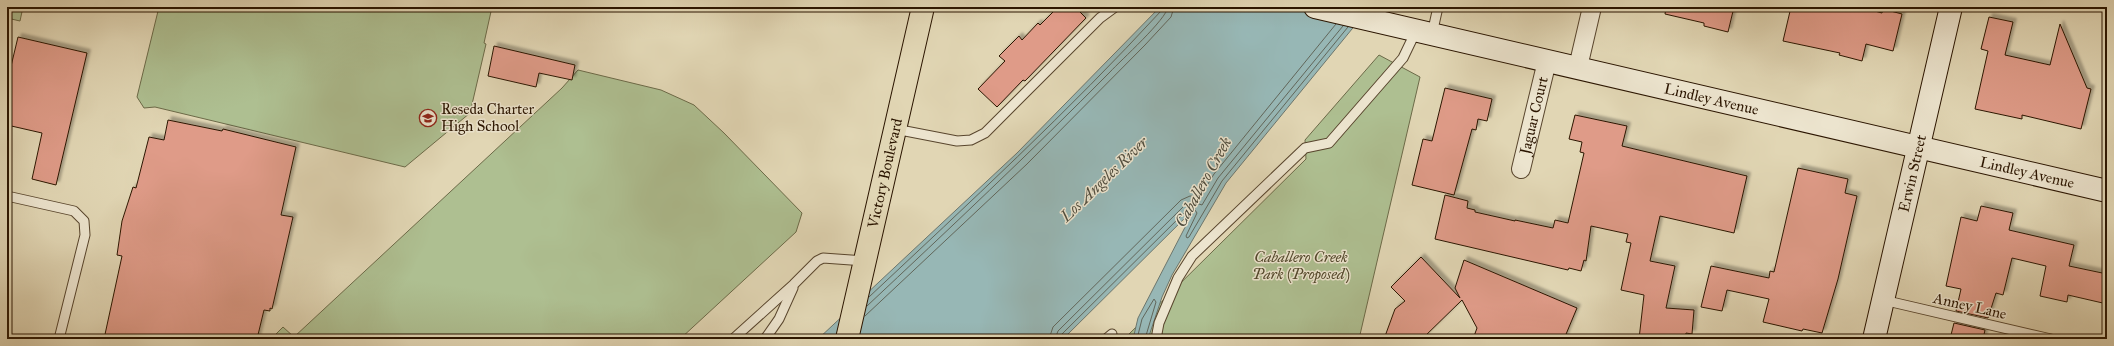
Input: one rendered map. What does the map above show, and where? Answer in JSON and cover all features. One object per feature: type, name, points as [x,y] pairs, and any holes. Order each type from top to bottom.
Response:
[{"type":"main road","name":"Victory Boulevard","points":[[847,339],[923,7]]},
{"type":"main road","name":"Lindley Avenue","points":[[1315,7],[2107,191]]},
{"type":"main road","name":"Erwin Street","points":[[1874,339],[1951,7]]},
{"type":"street","points":[[1578,67],[1592,7]]},
{"type":"street","name":"Jaguar Court","points":[[1521,169],[1548,61]]},
{"type":"lane","points":[[895,129],[957,141],[971,140],[985,133],[1100,18],[1115,7]]},
{"type":"lane","points":[[1156,339],[1159,323],[1178,278],[1192,256],[1305,148],[1329,143],[1403,58],[1419,31],[1438,7]]},
{"type":"lane","points":[[7,196],[74,211],[84,221],[85,235],[59,339]]},
{"type":"lane","points":[[733,339],[794,284],[817,261],[823,258],[865,261]]},
{"type":"lane","points":[[765,339],[779,319],[794,284]]},
{"type":"lane","name":"Anney Lane","points":[[1883,300],[2051,339]]},
{"type":"green space","points":[[7,7],[23,7],[20,21],[7,18]]},
{"type":"green space","points":[[159,7],[492,7],[484,43],[486,44],[470,113],[405,167],[155,107],[144,108],[137,97]]},
{"type":"green space","name":"Caballero Creek Park (Proposed)","points":[[1379,55],[1420,77],[1359,339],[1124,339],[1306,159],[1305,140]]},
{"type":"green space","points":[[578,70],[661,90],[694,105],[724,133],[802,213],[796,232],[680,339],[271,339],[283,327],[294,337],[562,88]]},
{"type":"water","points":[[1160,7],[1370,7],[1226,183],[1172,275],[1162,297],[1148,339],[1133,339],[1138,318],[1195,208],[1063,339],[818,339],[1017,153]]},
{"type":"building","points":[[1058,7],[1075,7],[1086,18],[1025,81],[1023,80],[997,107],[978,89],[1005,61],[999,56],[1019,36],[1022,40],[1038,23],[1040,25]]},
{"type":"building","points":[[1666,7],[1734,7],[1728,32],[1704,26],[1704,23],[1665,14]]},
{"type":"building","points":[[1791,7],[1860,7],[1882,13],[1883,9],[1902,14],[1893,51],[1866,44],[1862,61],[1839,55],[1840,53],[1783,41]]},
{"type":"building","points":[[1989,17],[2013,22],[2005,55],[2050,65],[2060,24],[2087,88],[2091,89],[2081,129],[2022,115],[2022,119],[1975,109],[1988,51],[1981,49]]},
{"type":"building","points":[[18,37],[87,53],[56,185],[32,179],[42,133],[7,125],[7,83]]},
{"type":"building","points":[[494,46],[575,65],[572,80],[539,73],[536,87],[488,76]]},
{"type":"building","points":[[1445,88],[1492,99],[1487,121],[1478,119],[1476,130],[1472,129],[1454,195],[1412,185],[1423,139],[1432,141]]},
{"type":"building","points":[[1575,115],[1627,126],[1622,146],[1747,176],[1734,233],[1660,216],[1650,261],[1675,266],[1666,308],[1694,310],[1692,334],[1686,333],[1685,339],[1639,339],[1644,295],[1621,290],[1631,243],[1626,242],[1628,234],[1591,226],[1586,261],[1584,260],[1581,271],[1569,268],[1568,270],[1435,239],[1445,195],[1468,201],[1467,208],[1475,210],[1475,212],[1553,228],[1555,220],[1568,223],[1584,153],[1580,152],[1582,142],[1569,139]]},
{"type":"building","points":[[168,120],[222,131],[223,129],[296,147],[281,215],[293,217],[272,309],[270,308],[270,311],[264,310],[257,339],[104,339],[122,256],[117,255],[122,221],[133,187],[136,188],[149,137],[164,140]]},
{"type":"building","points":[[1798,168],[1848,179],[1845,193],[1857,196],[1838,279],[1822,333],[1803,329],[1802,331],[1763,322],[1769,299],[1727,290],[1722,311],[1701,307],[1711,266],[1769,278],[1770,271],[1774,272]]},
{"type":"building","points":[[1981,206],[2013,213],[2009,230],[2074,245],[2069,266],[2107,274],[2107,304],[2068,295],[2067,302],[2040,296],[2046,266],[2012,258],[2003,295],[1996,293],[1988,318],[1956,311],[1961,289],[1946,286],[1961,217],[1977,221]]},
{"type":"building","points":[[1421,257],[1460,298],[1455,288],[1464,260],[1577,308],[1564,339],[1473,339],[1477,328],[1462,300],[1422,339],[1384,339],[1395,309],[1405,301],[1391,287]]},
{"type":"building","points":[[1954,323],[1985,330],[1983,339],[1950,339]]},
{"type":"place","name":"Reseda Charter High School","points":[[428,118]]},
{"type":"water label","name":"Los Angeles River","points":[[1104,179]]},
{"type":"water label","name":"Caballero Creek","points":[[1203,182]]}]
